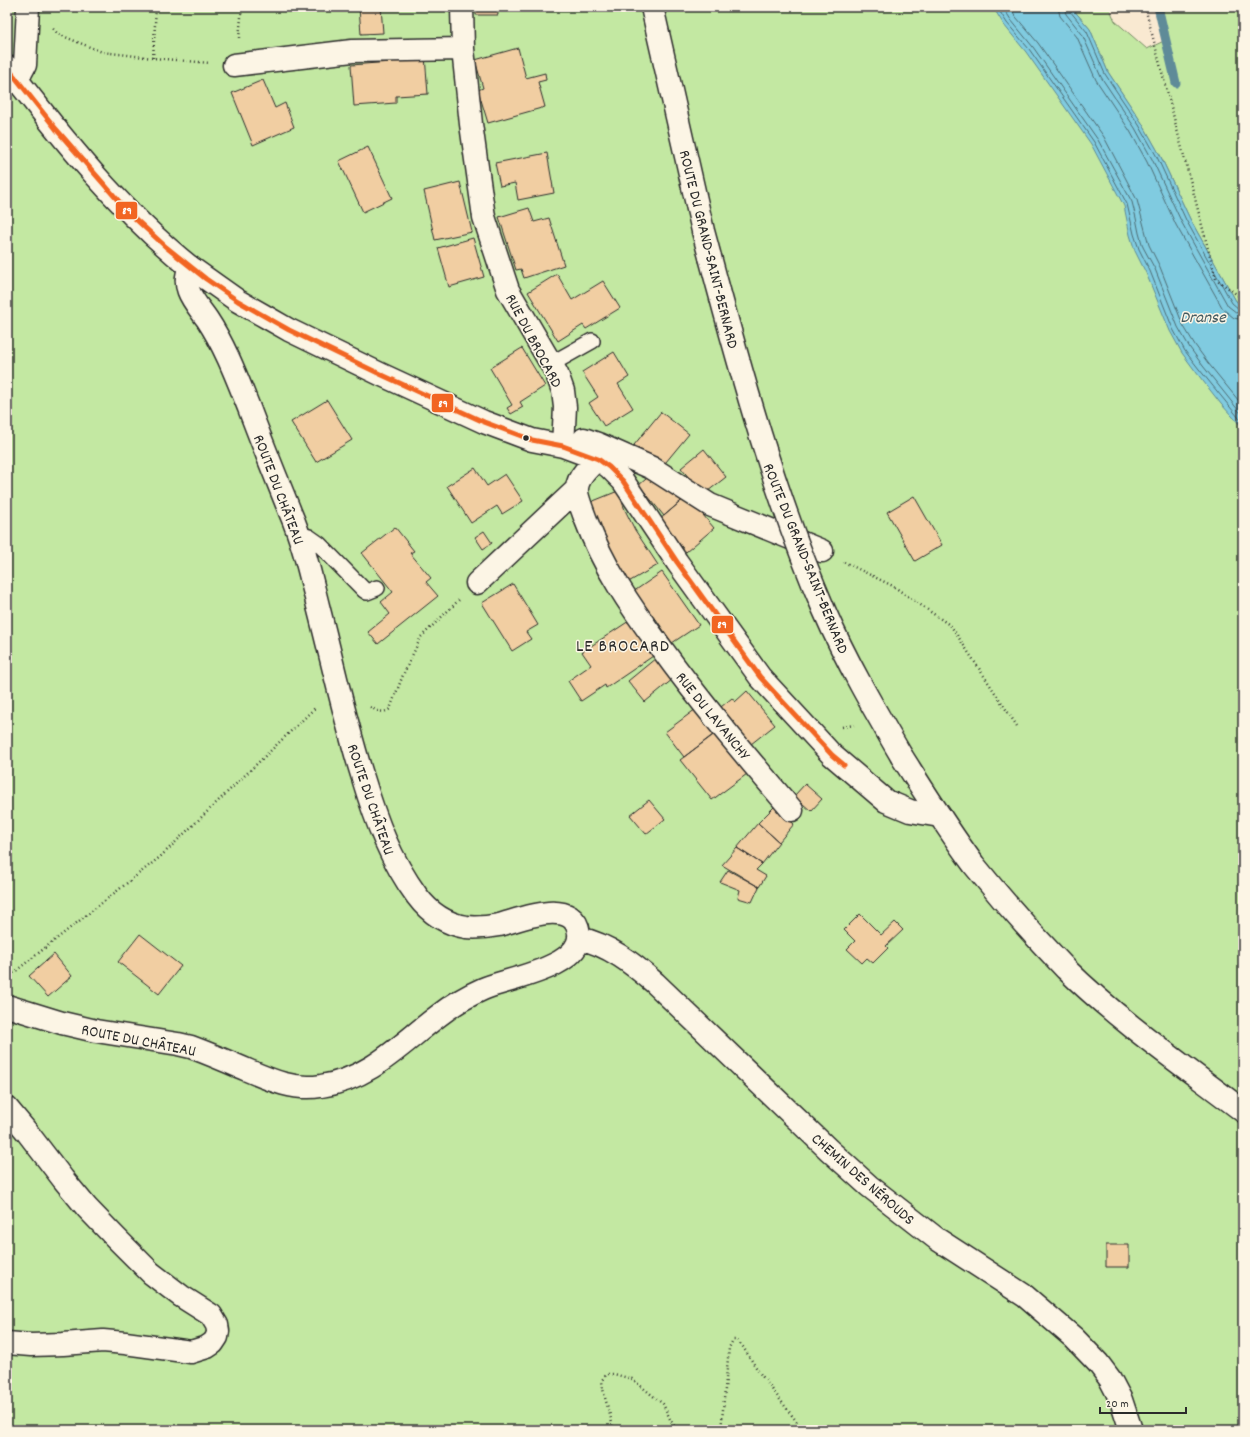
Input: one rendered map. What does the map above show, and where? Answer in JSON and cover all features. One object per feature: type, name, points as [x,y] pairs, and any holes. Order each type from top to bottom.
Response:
[{"type":"street","points":[[28,7],[25,65],[12,74],[70,145],[129,212],[166,248],[238,301],[341,356],[484,422],[532,440],[563,446],[598,459],[609,467],[623,481],[677,562],[760,677],[832,755],[886,801],[910,811],[940,816]]},
{"type":"street","name":"RUE DU BROCARD","points":[[462,7],[463,49],[471,124],[484,216],[508,290],[557,374],[563,391],[565,407],[563,446]]},
{"type":"street","name":"ROUTE DU GRAND-SAINT-BERNARD","points":[[652,7],[703,231],[747,392],[770,466],[796,539],[824,610],[872,707],[940,816],[974,864],[1008,907],[1067,970],[1102,1001],[1243,1111]]},
{"type":"street","points":[[237,64],[352,51],[463,49]]},
{"type":"street","name":"ROUTE DU CHÂTEAU","points":[[7,1006],[96,1030],[191,1047],[267,1078],[286,1084],[305,1087],[323,1086],[354,1077],[377,1065],[406,1043],[436,1017],[460,1000],[500,982],[542,971],[551,967],[568,956],[574,949],[579,938],[577,928],[573,921],[567,916],[557,912],[547,912],[496,925],[474,927],[457,925],[434,914],[427,908],[415,893],[394,860],[375,818],[355,755],[309,568],[298,534],[231,366],[217,335],[189,293],[186,274],[190,267]]},
{"type":"street","points":[[563,446],[579,437],[598,444],[652,468],[710,504],[822,551]]},
{"type":"street","points":[[477,583],[577,489],[578,482],[587,469],[598,459]]},
{"type":"street","name":"RUE DU LAVANCHY","points":[[577,489],[584,514],[599,553],[623,594],[712,716],[792,810]]},
{"type":"street","name":"CHEMIN DES NÉROUDS","points":[[579,938],[614,951],[640,970],[829,1150],[869,1186],[937,1239],[1008,1283],[1053,1319],[1074,1338],[1105,1371],[1121,1400],[1131,1430]]},
{"type":"street","points":[[7,1108],[74,1194],[116,1238],[164,1283],[211,1315],[217,1325],[218,1332],[212,1343],[207,1347],[191,1352],[126,1342],[102,1341],[31,1345],[7,1343]]},
{"type":"lane","points":[[551,364],[592,341]]},
{"type":"lane","points":[[298,534],[309,537],[319,544],[364,590],[368,592],[378,588]]},
{"type":"path","points":[[153,58],[156,7]]},
{"type":"path","points":[[52,28],[58,34],[102,52],[153,58],[237,64],[242,7]]},
{"type":"path","points":[[1145,7],[1216,279],[1243,299]]},
{"type":"path","points":[[822,551],[893,586],[951,626],[1017,726]]},
{"type":"path","points":[[7,978],[160,857],[338,686],[381,712],[390,709],[421,637],[477,583]]},
{"type":"path","points":[[721,1430],[729,1348],[733,1340],[737,1340],[743,1347],[759,1372],[803,1430]]},
{"type":"path","points":[[613,1430],[612,1417],[603,1392],[602,1380],[607,1374],[632,1378],[663,1404],[677,1430]]},
{"type":"green space","points":[[7,7],[1038,7],[1243,362],[1243,1430],[7,1430]]},
{"type":"green space","points":[[1071,7],[1109,7],[1115,21],[1147,49],[1166,40],[1168,32],[1164,22],[1163,7],[1243,7],[1243,306],[1236,301],[1190,219],[1160,155],[1142,123],[1108,72],[1090,29]]},
{"type":"water","name":"Dranse","points":[[993,7],[1071,7],[1090,29],[1108,72],[1142,123],[1160,155],[1190,219],[1236,301],[1243,306],[1243,428],[1221,404],[1196,372],[1182,353],[1170,331],[1146,273],[1135,251],[1124,206],[1091,144],[1026,52],[1004,25]]},
{"type":"building","points":[[359,7],[381,7],[383,33],[361,34]]},
{"type":"building","points":[[476,7],[497,7],[498,15],[476,15]]},
{"type":"building","points":[[518,48],[526,78],[545,73],[546,80],[538,82],[545,107],[488,123],[478,90],[483,88],[475,60]]},
{"type":"building","points":[[425,56],[428,94],[396,96],[396,103],[354,106],[351,65],[391,62],[390,59]]},
{"type":"building","points":[[263,80],[275,108],[285,103],[294,127],[253,145],[232,93]]},
{"type":"building","points":[[368,147],[392,198],[363,212],[339,161]]},
{"type":"building","points":[[547,153],[554,193],[518,200],[515,183],[500,186],[495,163]]},
{"type":"building","points":[[460,182],[472,232],[435,240],[424,191]]},
{"type":"building","points":[[529,208],[534,222],[549,218],[564,265],[524,278],[521,269],[516,270],[499,217]]},
{"type":"building","points":[[473,238],[484,277],[449,287],[438,248]]},
{"type":"building","points":[[557,274],[572,300],[603,281],[620,308],[586,329],[583,325],[558,341],[528,292]]},
{"type":"building","points":[[522,348],[545,386],[520,402],[523,407],[511,414],[507,408],[512,405],[490,368]]},
{"type":"building","points":[[614,352],[629,377],[618,384],[633,408],[604,426],[589,403],[598,397],[582,372]]},
{"type":"building","points":[[327,400],[352,440],[316,462],[291,422]]},
{"type":"building","points":[[661,412],[689,434],[661,468],[634,445]]},
{"type":"building","points":[[704,449],[726,477],[703,495],[681,468]]},
{"type":"building","points":[[475,468],[487,486],[505,474],[523,501],[502,514],[497,506],[471,523],[447,486]]},
{"type":"building","points":[[653,473],[687,496],[664,516],[639,485]]},
{"type":"building","points":[[618,491],[635,530],[658,565],[625,584],[586,504]]},
{"type":"building","points":[[687,496],[714,528],[686,552],[659,520]]},
{"type":"building","points":[[914,496],[942,545],[915,561],[887,512]]},
{"type":"building","points":[[395,527],[414,551],[410,553],[431,578],[426,582],[438,596],[378,644],[368,632],[390,614],[381,602],[393,592],[362,553]]},
{"type":"building","points":[[484,531],[492,543],[483,549],[475,537]]},
{"type":"building","points":[[662,572],[699,625],[672,643],[656,619],[650,623],[630,594]]},
{"type":"building","points":[[513,584],[538,625],[526,632],[531,639],[512,651],[482,603]]},
{"type":"building","points":[[632,619],[656,654],[606,688],[605,685],[581,701],[568,681],[591,665],[582,652]]},
{"type":"building","points":[[656,658],[673,679],[645,702],[628,681]]},
{"type":"building","points":[[747,691],[775,725],[746,748],[716,711],[732,698],[735,702]]},
{"type":"building","points":[[696,709],[714,734],[684,757],[665,732]]},
{"type":"building","points":[[716,733],[747,774],[712,800],[680,760]]},
{"type":"building","points":[[805,784],[822,799],[811,811],[794,796]]},
{"type":"building","points":[[649,800],[665,819],[646,834],[630,815]]},
{"type":"building","points":[[774,807],[794,824],[779,842],[758,823]]},
{"type":"building","points":[[758,823],[779,842],[762,864],[737,848]]},
{"type":"building","points":[[737,848],[762,864],[756,870],[766,876],[759,887],[722,865]]},
{"type":"building","points":[[728,870],[759,887],[752,902],[738,898],[740,890],[720,882]]},
{"type":"building","points":[[860,914],[881,935],[895,922],[903,930],[886,946],[888,948],[873,963],[867,958],[862,963],[847,949],[855,941],[844,930]]},
{"type":"building","points":[[140,934],[181,966],[159,994],[118,962]]},
{"type":"building","points":[[54,954],[72,976],[48,997],[29,976]]},
{"type":"building","points":[[1106,1245],[1129,1245],[1129,1267],[1106,1267]]},
{"type":"waterway","points":[[1158,7],[1176,83]]},
{"type":"transit line","name":"89","points":[[7,67],[56,129],[129,213],[166,247],[206,279],[238,301],[289,330],[484,422],[532,440],[563,446],[598,459],[609,467],[623,481],[677,562],[760,677],[832,755],[844,765]]},
{"type":"district","name":"LE BROCARD","points":[[623,645]]}]
